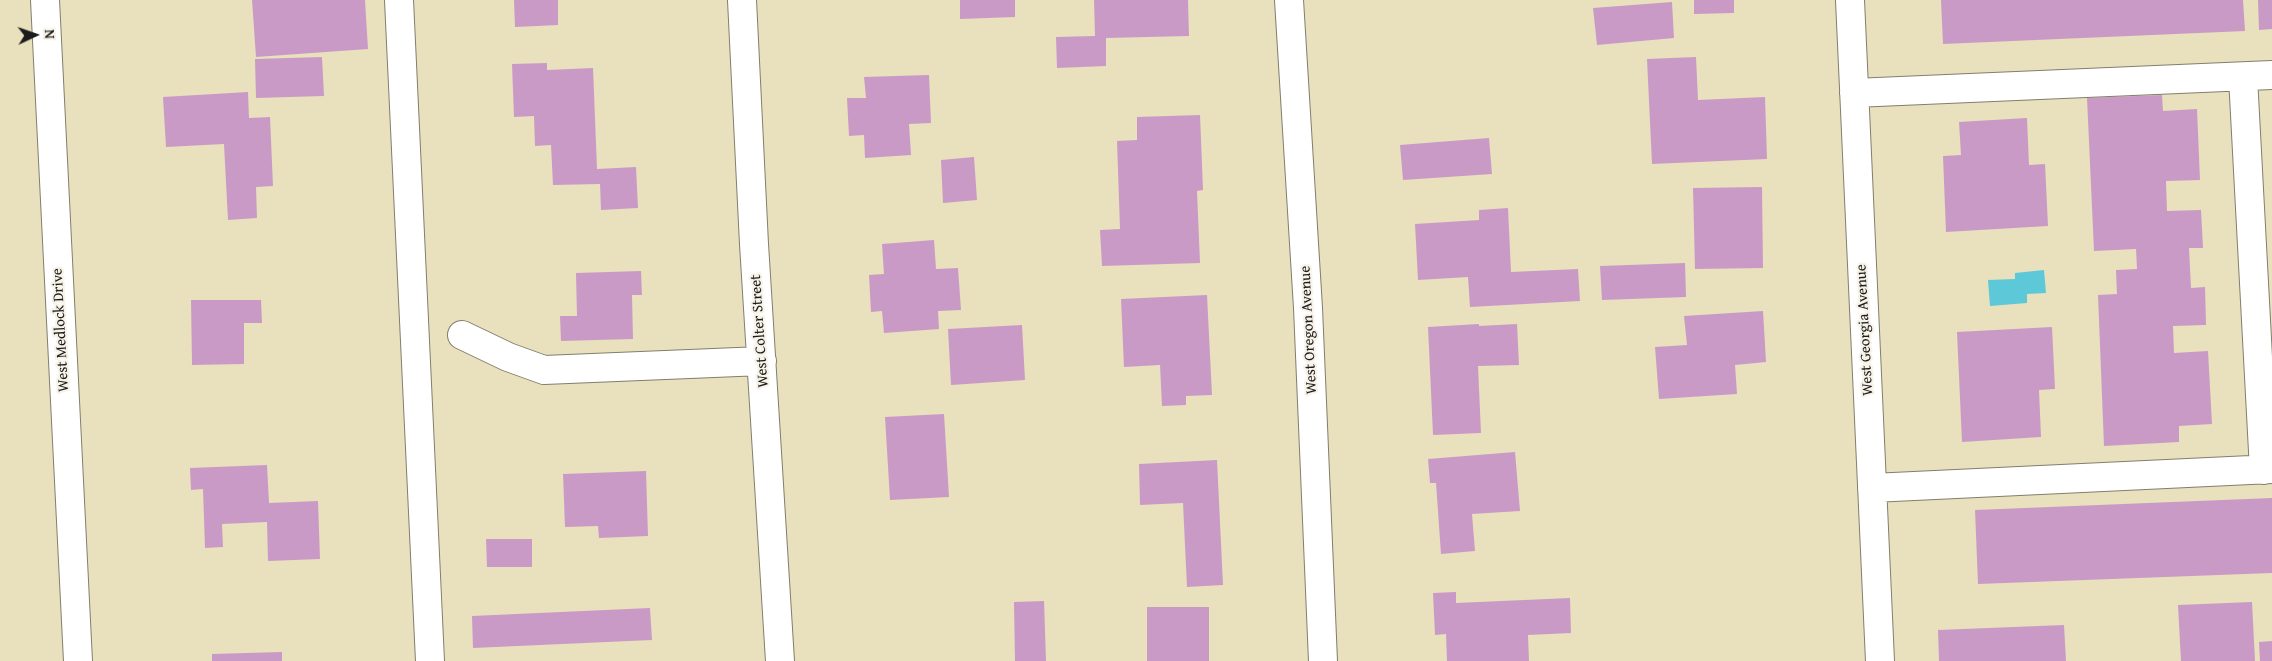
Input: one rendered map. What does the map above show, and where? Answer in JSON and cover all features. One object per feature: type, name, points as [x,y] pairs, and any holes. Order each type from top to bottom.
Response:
[{"type":"street","name":"West Medlock Drive","points":[[44,0],[78,661]]},
{"type":"street","points":[[399,0],[430,661]]},
{"type":"street","name":"West Colter Street","points":[[742,0],[780,661]]},
{"type":"street","name":"West Oregon Avenue","points":[[1289,0],[1308,308],[1323,661]]},
{"type":"street","name":"West Georgia Avenue","points":[[1850,0],[1880,661]]},
{"type":"street","points":[[1854,93],[2272,75]]},
{"type":"street","points":[[1872,488],[2268,470],[2243,77]]},
{"type":"street","points":[[462,335],[508,357],[544,370],[762,362]]},
{"type":"water","points":[[2044,270],[2046,293],[2027,294],[2027,303],[1990,306],[1988,280],[2015,279],[2015,273]]},
{"type":"building","points":[[252,0],[365,0],[368,49],[256,57]]},
{"type":"building","points":[[514,0],[558,0],[558,25],[515,27]]},
{"type":"building","points":[[960,0],[1015,0],[1015,17],[960,19]]},
{"type":"building","points":[[1094,0],[1188,0],[1189,36],[1106,38],[1106,66],[1057,68],[1056,37],[1095,36]]},
{"type":"building","points":[[1694,0],[1734,0],[1734,13],[1694,14]]},
{"type":"building","points":[[1941,0],[2243,0],[2245,31],[1943,44]]},
{"type":"building","points":[[2258,0],[2272,0],[2272,29],[2259,30]]},
{"type":"building","points":[[1672,2],[1674,38],[1597,45],[1593,8]]},
{"type":"building","points":[[322,57],[324,96],[256,98],[255,59]]},
{"type":"building","points":[[1696,57],[1698,100],[1765,97],[1767,159],[1652,164],[1647,59]]},
{"type":"building","points":[[547,63],[547,70],[593,68],[597,169],[636,167],[638,208],[601,210],[600,184],[553,185],[551,145],[535,146],[534,116],[514,117],[512,64]]},
{"type":"building","points":[[929,75],[931,123],[909,124],[911,155],[865,158],[864,135],[849,136],[847,98],[866,98],[864,77]]},
{"type":"building","points":[[248,92],[249,118],[270,117],[273,186],[256,187],[257,218],[228,220],[224,144],[166,147],[163,97]]},
{"type":"building","points":[[2162,95],[2163,111],[2197,109],[2200,180],[2166,181],[2167,211],[2201,210],[2203,248],[2189,248],[2191,288],[2205,287],[2206,325],[2173,326],[2174,353],[2208,351],[2212,424],[2179,426],[2179,442],[2104,446],[2098,295],[2117,294],[2116,270],[2137,269],[2136,249],[2094,251],[2087,98]]},
{"type":"building","points":[[1200,115],[1203,190],[1197,191],[1200,263],[1102,266],[1100,230],[1120,229],[1117,141],[1137,140],[1137,117]]},
{"type":"building","points":[[2027,118],[2029,165],[2045,164],[2048,226],[1946,232],[1943,156],[1961,155],[1959,122]]},
{"type":"building","points":[[1489,138],[1492,174],[1403,180],[1400,145]]},
{"type":"building","points":[[974,157],[977,200],[943,203],[941,160]]},
{"type":"building","points":[[1762,187],[1763,268],[1695,269],[1693,188]]},
{"type":"building","points":[[1508,208],[1511,272],[1578,269],[1580,301],[1470,307],[1468,277],[1418,280],[1415,224],[1479,220],[1479,210]]},
{"type":"building","points":[[934,240],[936,269],[958,268],[961,310],[938,311],[939,329],[884,333],[882,311],[871,312],[869,275],[884,274],[882,244]]},
{"type":"building","points":[[1685,263],[1686,297],[1602,300],[1600,266]]},
{"type":"building","points":[[641,271],[642,295],[632,295],[633,339],[561,341],[560,316],[577,316],[576,273]]},
{"type":"building","points":[[1207,295],[1212,395],[1186,396],[1186,405],[1162,406],[1160,365],[1124,367],[1121,299]]},
{"type":"building","points":[[191,300],[261,300],[262,323],[244,323],[244,364],[192,365]]},
{"type":"building","points":[[1763,311],[1766,362],[1735,365],[1737,394],[1659,399],[1655,347],[1687,345],[1684,316]]},
{"type":"building","points":[[1479,324],[1479,326],[1517,324],[1519,365],[1478,366],[1481,433],[1433,435],[1428,327]]},
{"type":"building","points":[[1022,325],[1025,380],[951,385],[948,329]]},
{"type":"building","points":[[2052,327],[2055,389],[2039,390],[2041,437],[1962,442],[1957,332]]},
{"type":"building","points":[[944,414],[949,497],[890,500],[885,417]]},
{"type":"building","points":[[1515,452],[1520,511],[1472,514],[1475,551],[1441,554],[1436,483],[1430,483],[1428,459]]},
{"type":"building","points":[[1217,460],[1223,585],[1187,587],[1183,503],[1140,505],[1139,464]]},
{"type":"building","points":[[267,465],[269,503],[318,501],[320,559],[268,561],[267,522],[222,524],[223,547],[205,548],[203,489],[191,490],[190,468]]},
{"type":"building","points":[[646,471],[648,536],[599,538],[598,526],[565,527],[563,474]]},
{"type":"building","points":[[2272,498],[2272,573],[1978,584],[1975,510]]},
{"type":"building","points":[[486,539],[532,539],[532,567],[487,567]]},
{"type":"building","points":[[1456,592],[1456,603],[1570,598],[1571,633],[1528,635],[1529,661],[1447,661],[1446,634],[1435,635],[1433,593]]},
{"type":"building","points":[[1044,601],[1046,661],[1015,661],[1014,602]]},
{"type":"building","points":[[2252,602],[2255,661],[2181,661],[2178,605]]},
{"type":"building","points":[[1147,607],[1209,607],[1209,661],[1147,661]]},
{"type":"building","points":[[650,608],[652,640],[473,648],[472,616]]},
{"type":"building","points":[[2064,625],[2066,661],[1939,661],[1938,630]]},
{"type":"building","points":[[2272,641],[2272,661],[2260,661],[2259,642]]},
{"type":"building","points":[[282,652],[282,661],[212,661],[212,654]]}]
